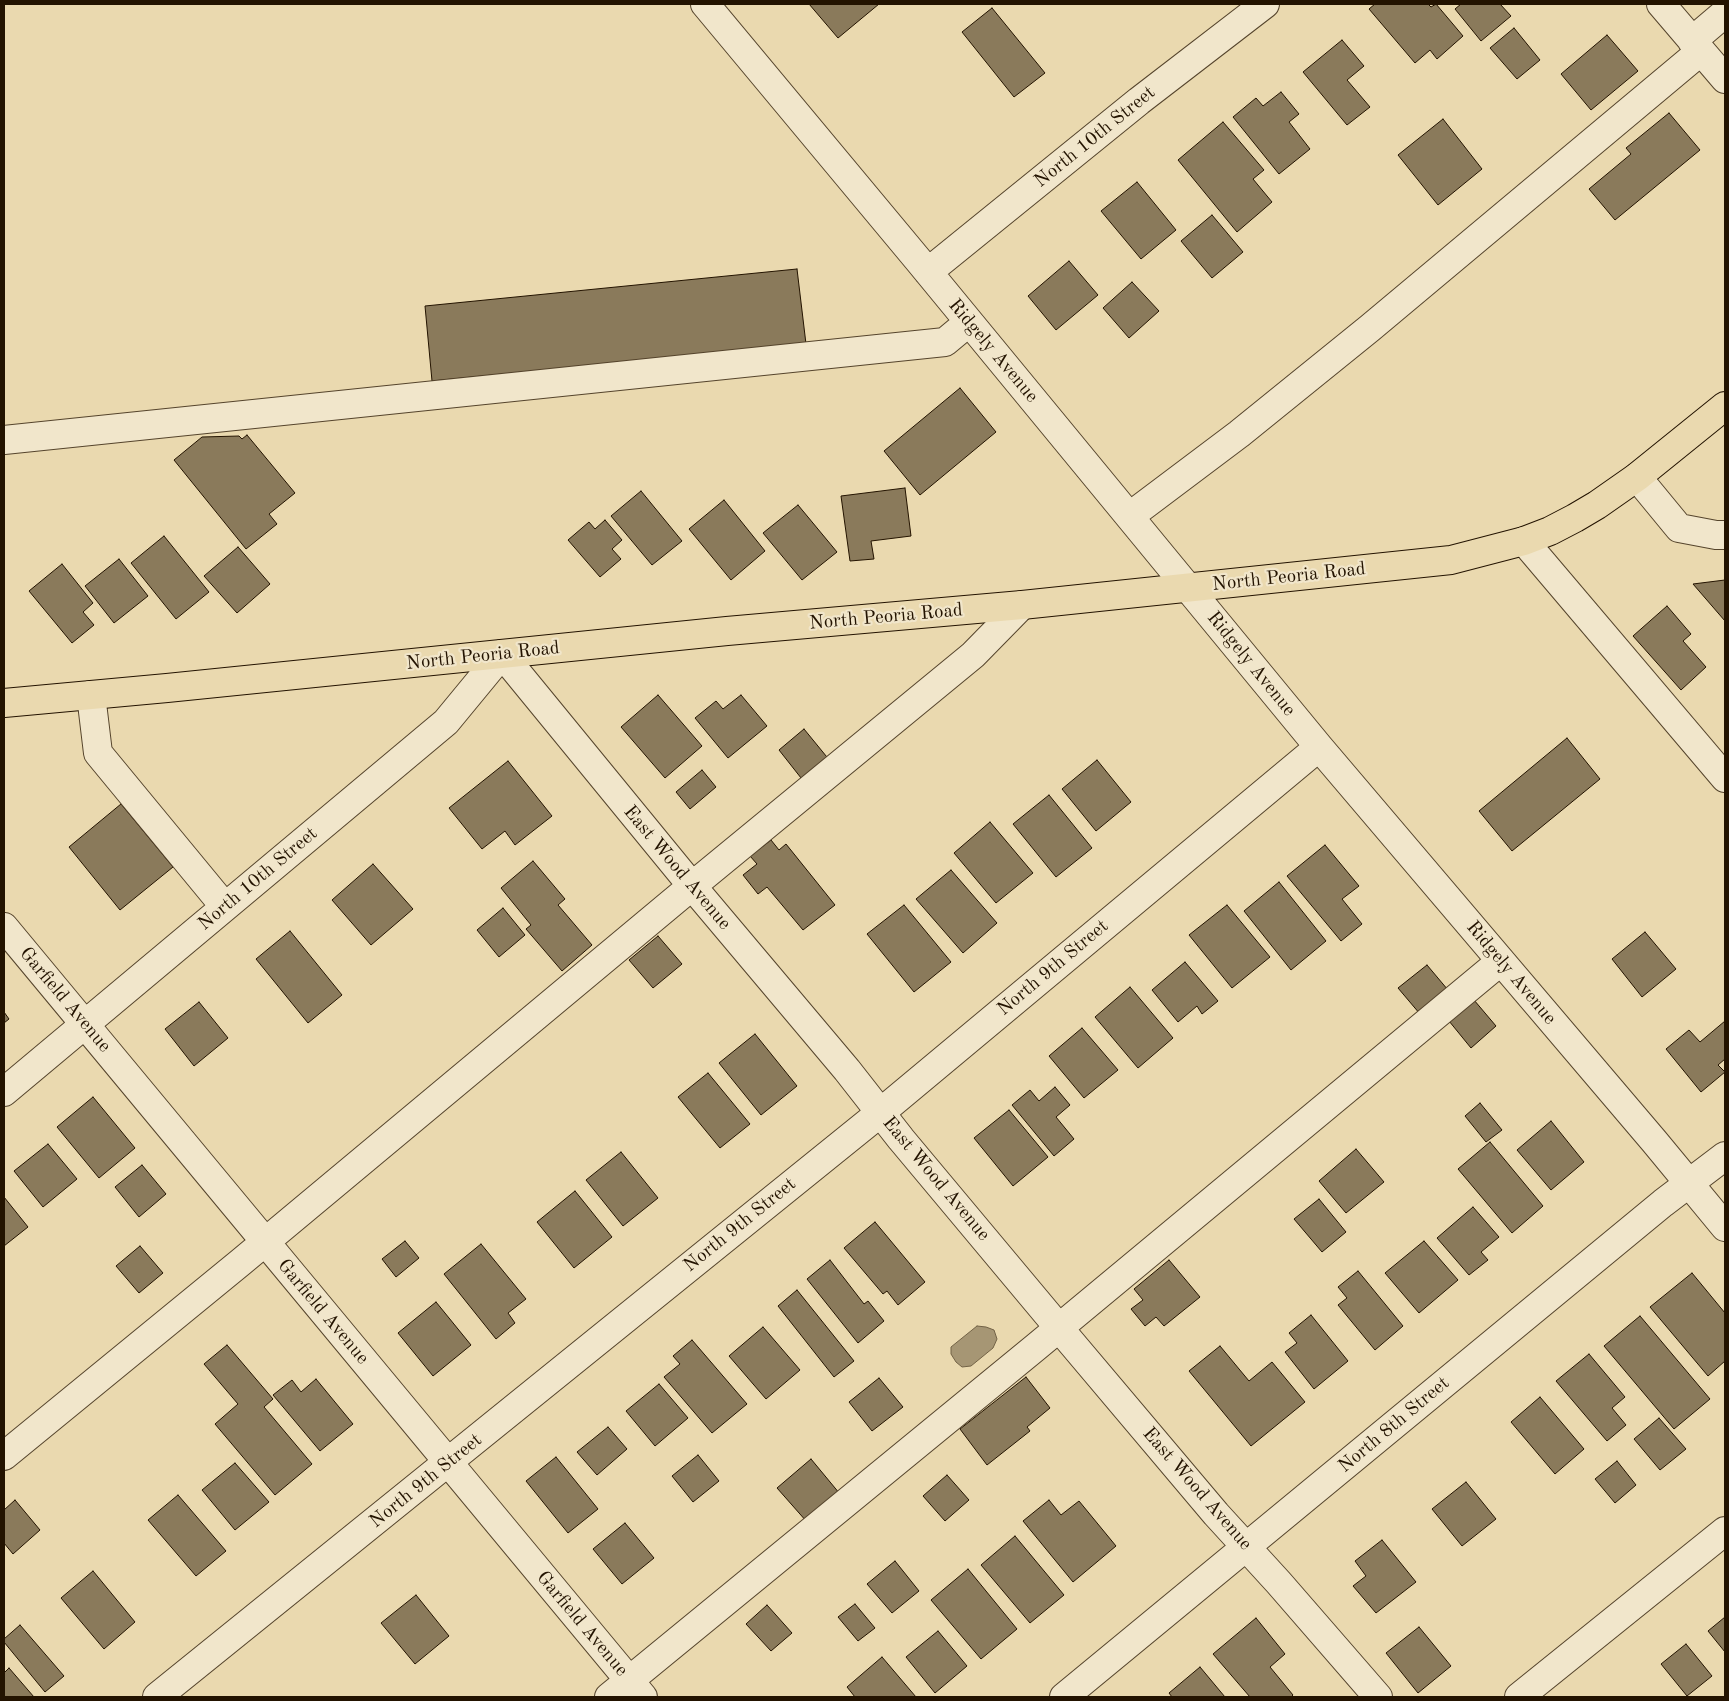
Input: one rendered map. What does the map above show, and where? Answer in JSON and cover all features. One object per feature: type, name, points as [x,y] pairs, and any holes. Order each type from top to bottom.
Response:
[{"type":"main road","points":[[1637,477],[1725,406]]},
{"type":"main road","name":"North Peoria Road","points":[[4,703],[727,631],[1022,605],[1451,560],[1524,541],[1550,531],[1597,505],[1637,477]]},
{"type":"street","name":"Ridgely Avenue","points":[[705,4],[1319,747],[1725,1227]]},
{"type":"street","name":"North 10th Street","points":[[928,272],[1139,101],[1264,4]]},
{"type":"street","points":[[1661,4],[1725,79]]},
{"type":"street","points":[[1130,516],[1239,434],[1362,334],[1697,46],[1725,13]]},
{"type":"street","points":[[4,440],[945,342],[969,322]]},
{"type":"street","points":[[1637,477],[1679,528],[1725,535]]},
{"type":"street","points":[[1524,541],[1725,778]]},
{"type":"street","points":[[4,1456],[973,654],[1022,605]]},
{"type":"street","name":"North 10th Street","points":[[4,1092],[446,722],[502,654]]},
{"type":"street","name":"East Wood Avenue","points":[[502,654],[1058,1328],[1211,1507],[1378,1697]]},
{"type":"street","points":[[91,695],[98,753],[225,907]]},
{"type":"street","name":"North 9th Street","points":[[157,1697],[880,1113],[1319,747]]},
{"type":"street","name":"Garfield Avenue","points":[[4,926],[449,1463],[627,1692]]},
{"type":"street","points":[[627,1692],[1058,1328],[1501,961]]},
{"type":"street","name":"North 8th Street","points":[[1064,1697],[1663,1203],[1725,1156]]},
{"type":"street","points":[[1519,1697],[1725,1531]]},
{"type":"shaded area","points":[[977,1326],[994,1330],[997,1339],[993,1348],[971,1366],[962,1367],[951,1354],[951,1347]]},
{"type":"building","points":[[809,4],[879,4],[838,38]]},
{"type":"building","points":[[1375,4],[1428,4],[1431,7],[1436,4],[1463,36],[1437,59],[1430,50],[1415,63],[1369,9]]},
{"type":"building","points":[[1461,4],[1500,4],[1511,16],[1481,41],[1455,9]]},
{"type":"building","points":[[992,8],[1045,73],[1014,97],[962,32]]},
{"type":"building","points":[[1514,28],[1540,60],[1517,79],[1490,48]]},
{"type":"building","points":[[1607,35],[1638,71],[1591,110],[1561,74]]},
{"type":"building","points":[[1342,40],[1364,66],[1347,80],[1370,107],[1347,125],[1303,72]]},
{"type":"building","points":[[1281,92],[1299,114],[1289,122],[1310,149],[1279,174],[1233,117],[1256,98],[1263,106]]},
{"type":"building","points":[[1669,113],[1700,150],[1615,220],[1589,189],[1631,154],[1626,148]]},
{"type":"building","points":[[1443,119],[1482,169],[1438,205],[1398,155]]},
{"type":"building","points":[[1223,122],[1264,170],[1253,179],[1272,202],[1237,232],[1178,160]]},
{"type":"building","points":[[1137,182],[1176,230],[1141,259],[1101,211]]},
{"type":"building","points":[[1212,215],[1243,252],[1212,278],[1181,241]]},
{"type":"building","points":[[1069,261],[1098,295],[1056,330],[1028,296]]},
{"type":"building","points":[[797,269],[806,344],[432,381],[425,306]]},
{"type":"building","points":[[1132,282],[1159,311],[1129,338],[1103,308]]},
{"type":"building","points":[[960,388],[996,432],[920,495],[884,451]]},
{"type":"building","points":[[247,435],[295,493],[269,514],[277,524],[246,549],[174,460],[202,437],[239,436],[242,439]]},
{"type":"building","points":[[905,488],[911,536],[871,541],[874,559],[850,561],[841,496]]},
{"type":"building","points":[[641,491],[682,541],[652,565],[611,516]]},
{"type":"building","points":[[724,500],[765,551],[731,580],[689,529]]},
{"type":"building","points":[[798,505],[837,552],[802,580],[763,533]]},
{"type":"building","points":[[605,520],[622,540],[612,549],[621,559],[600,577],[568,540],[589,522],[595,529]]},
{"type":"building","points":[[164,536],[209,592],[176,619],[131,563]]},
{"type":"building","points":[[238,547],[270,584],[237,613],[204,576]]},
{"type":"building","points":[[119,559],[148,596],[114,623],[85,586]]},
{"type":"building","points":[[62,564],[93,603],[83,612],[94,625],[72,643],[29,591]]},
{"type":"building","points":[[1725,580],[1725,621],[1693,584]]},
{"type":"building","points":[[1667,606],[1691,634],[1683,641],[1706,667],[1681,690],[1633,636]]},
{"type":"building","points":[[658,695],[702,746],[665,778],[621,727]]},
{"type":"building","points":[[741,695],[767,726],[728,758],[695,718],[716,701],[723,709]]},
{"type":"building","points":[[804,729],[831,762],[805,783],[779,750]]},
{"type":"building","points":[[1567,738],[1600,779],[1512,851],[1479,811]]},
{"type":"building","points":[[1097,760],[1131,802],[1096,831],[1062,789]]},
{"type":"building","points":[[508,761],[552,816],[515,845],[505,831],[482,849],[449,808]]},
{"type":"building","points":[[702,770],[716,787],[690,809],[676,792]]},
{"type":"building","points":[[1049,795],[1092,848],[1056,877],[1013,824]]},
{"type":"building","points":[[121,804],[173,867],[120,910],[69,847]]},
{"type":"building","points":[[990,822],[1033,873],[996,903],[954,853]]},
{"type":"building","points":[[771,840],[779,850],[786,844],[835,905],[803,930],[767,887],[758,894],[743,875],[757,864],[750,856]]},
{"type":"building","points":[[1325,845],[1359,886],[1342,899],[1362,924],[1341,941],[1287,876]]},
{"type":"building","points":[[533,861],[565,899],[558,905],[592,945],[562,971],[526,929],[531,925],[501,888]]},
{"type":"building","points":[[373,864],[413,909],[371,945],[332,900]]},
{"type":"building","points":[[951,870],[997,923],[963,953],[916,899]]},
{"type":"building","points":[[1279,882],[1326,941],[1291,970],[1244,911]]},
{"type":"building","points":[[904,905],[951,962],[914,992],[867,934]]},
{"type":"building","points":[[1227,905],[1270,957],[1232,988],[1189,935]]},
{"type":"building","points":[[503,908],[525,935],[499,957],[477,930]]},
{"type":"building","points":[[290,931],[342,995],[308,1023],[256,959]]},
{"type":"building","points":[[1645,932],[1676,969],[1642,997],[1612,959]]},
{"type":"building","points":[[658,936],[682,964],[653,988],[629,960]]},
{"type":"building","points":[[1185,962],[1218,1001],[1202,1014],[1197,1006],[1178,1022],[1152,990]]},
{"type":"building","points":[[1427,965],[1448,990],[1420,1014],[1398,988]]},
{"type":"building","points":[[1130,987],[1173,1038],[1138,1068],[1095,1017]]},
{"type":"building","points":[[1474,1000],[1496,1026],[1471,1048],[1449,1021]]},
{"type":"building","points":[[199,1002],[228,1038],[194,1066],[165,1029]]},
{"type":"building","points":[[4,1012],[9,1019],[4,1023]]},
{"type":"building","points":[[1725,1021],[1725,1059],[1718,1065],[1725,1072],[1701,1092],[1666,1049],[1689,1030],[1700,1042]]},
{"type":"building","points":[[1082,1028],[1118,1070],[1084,1098],[1049,1056]]},
{"type":"building","points":[[755,1034],[797,1086],[761,1115],[719,1063]]},
{"type":"building","points":[[708,1073],[750,1124],[720,1148],[678,1097]]},
{"type":"building","points":[[1055,1087],[1070,1105],[1056,1117],[1074,1139],[1054,1156],[1012,1105],[1030,1090],[1039,1101]]},
{"type":"building","points":[[93,1097],[135,1148],[99,1178],[57,1127]]},
{"type":"building","points":[[1480,1103],[1502,1130],[1486,1142],[1465,1116]]},
{"type":"building","points":[[1009,1110],[1048,1157],[1013,1186],[974,1138]]},
{"type":"building","points":[[1551,1121],[1584,1162],[1551,1190],[1517,1150]]},
{"type":"building","points":[[1490,1142],[1543,1206],[1512,1233],[1458,1169]]},
{"type":"building","points":[[48,1144],[77,1179],[43,1207],[14,1171]]},
{"type":"building","points":[[1356,1149],[1384,1182],[1346,1213],[1319,1181]]},
{"type":"building","points":[[621,1152],[658,1198],[623,1226],[586,1180]]},
{"type":"building","points":[[142,1165],[166,1194],[139,1217],[115,1187]]},
{"type":"building","points":[[575,1191],[612,1237],[574,1268],[537,1222]]},
{"type":"building","points":[[4,1197],[28,1227],[4,1246]]},
{"type":"building","points":[[1319,1199],[1346,1232],[1322,1252],[1294,1219]]},
{"type":"building","points":[[1473,1207],[1499,1237],[1481,1252],[1488,1260],[1469,1275],[1437,1238]]},
{"type":"building","points":[[875,1222],[925,1282],[898,1305],[887,1291],[883,1294],[844,1248]]},
{"type":"building","points":[[405,1241],[419,1258],[396,1277],[382,1259]]},
{"type":"building","points":[[1424,1241],[1458,1280],[1419,1313],[1385,1273]]},
{"type":"building","points":[[481,1244],[526,1299],[508,1313],[515,1323],[496,1339],[444,1274]]},
{"type":"building","points":[[140,1246],[163,1273],[139,1293],[116,1266]]},
{"type":"building","points":[[830,1260],[864,1304],[868,1301],[884,1321],[858,1343],[807,1279]]},
{"type":"building","points":[[1169,1260],[1200,1297],[1164,1326],[1156,1317],[1145,1326],[1131,1309],[1143,1300],[1134,1289]]},
{"type":"building","points":[[1358,1271],[1403,1326],[1375,1350],[1338,1305],[1347,1298],[1338,1287]]},
{"type":"building","points":[[1692,1273],[1725,1313],[1725,1361],[1708,1376],[1650,1307]]},
{"type":"building","points":[[797,1290],[854,1361],[834,1377],[778,1306]]},
{"type":"building","points":[[436,1302],[471,1345],[433,1376],[398,1333]]},
{"type":"building","points":[[1311,1315],[1348,1361],[1314,1389],[1285,1352],[1297,1343],[1289,1333]]},
{"type":"building","points":[[1640,1316],[1710,1399],[1674,1429],[1604,1346]]},
{"type":"building","points":[[763,1327],[800,1370],[766,1399],[729,1356]]},
{"type":"building","points":[[692,1340],[747,1404],[712,1433],[664,1377],[680,1364],[673,1356]]},
{"type":"building","points":[[227,1345],[273,1399],[264,1407],[312,1464],[275,1495],[215,1424],[238,1404],[204,1364]]},
{"type":"building","points":[[1220,1346],[1249,1381],[1272,1362],[1305,1402],[1251,1446],[1189,1371]]},
{"type":"building","points":[[1589,1354],[1625,1397],[1612,1408],[1626,1425],[1607,1441],[1556,1381]]},
{"type":"building","points":[[1026,1377],[1050,1408],[1027,1427],[1030,1431],[987,1465],[960,1429]]},
{"type":"building","points":[[879,1378],[903,1407],[872,1431],[849,1402]]},
{"type":"building","points":[[316,1379],[353,1424],[320,1451],[273,1395],[292,1380],[301,1392]]},
{"type":"building","points":[[659,1384],[688,1418],[655,1446],[626,1411]]},
{"type":"building","points":[[1540,1397],[1584,1449],[1555,1474],[1511,1422]]},
{"type":"building","points":[[1659,1418],[1686,1449],[1660,1470],[1634,1439]]},
{"type":"building","points":[[608,1427],[627,1449],[597,1475],[577,1452]]},
{"type":"building","points":[[698,1455],[719,1481],[693,1502],[672,1476]]},
{"type":"building","points":[[556,1457],[598,1509],[568,1533],[526,1481]]},
{"type":"building","points":[[811,1459],[840,1494],[807,1522],[777,1488]]},
{"type":"building","points":[[1617,1461],[1636,1485],[1615,1503],[1595,1479]]},
{"type":"building","points":[[235,1463],[269,1502],[235,1530],[202,1490]]},
{"type":"building","points":[[947,1475],[969,1500],[945,1521],[923,1496]]},
{"type":"building","points":[[1466,1482],[1496,1519],[1462,1546],[1432,1509]]},
{"type":"building","points":[[178,1495],[226,1551],[196,1576],[148,1520]]},
{"type":"building","points":[[15,1500],[40,1530],[13,1554],[4,1543],[4,1510]]},
{"type":"building","points":[[1049,1500],[1061,1515],[1079,1501],[1116,1546],[1073,1582],[1023,1521]]},
{"type":"building","points":[[625,1523],[654,1558],[622,1584],[593,1549]]},
{"type":"building","points":[[1015,1536],[1064,1595],[1030,1623],[981,1565]]},
{"type":"building","points":[[1382,1540],[1416,1582],[1376,1613],[1353,1586],[1366,1576],[1355,1561]]},
{"type":"building","points":[[895,1561],[919,1591],[892,1613],[867,1584]]},
{"type":"building","points":[[968,1569],[1017,1629],[981,1659],[931,1600]]},
{"type":"building","points":[[93,1571],[135,1622],[104,1649],[61,1598]]},
{"type":"building","points":[[416,1595],[449,1636],[415,1664],[381,1623]]},
{"type":"building","points":[[855,1604],[875,1628],[858,1641],[838,1617]]},
{"type":"building","points":[[767,1605],[792,1633],[771,1651],[746,1624]]},
{"type":"building","points":[[1725,1617],[1725,1652],[1708,1631]]},
{"type":"building","points":[[1256,1618],[1285,1654],[1270,1667],[1293,1695],[1291,1697],[1250,1697],[1213,1654]]},
{"type":"building","points":[[20,1625],[64,1676],[45,1692],[4,1642],[4,1639]]},
{"type":"building","points":[[1419,1627],[1451,1666],[1418,1693],[1386,1653]]},
{"type":"building","points":[[938,1631],[967,1666],[935,1693],[906,1657]]},
{"type":"building","points":[[1686,1644],[1712,1676],[1687,1696],[1661,1664]]},
{"type":"building","points":[[882,1657],[916,1697],[855,1697],[847,1687]]},
{"type":"building","points":[[1200,1667],[1225,1697],[1172,1697],[1169,1693]]},
{"type":"building","points":[[9,1668],[34,1697],[4,1697],[4,1673]]}]
